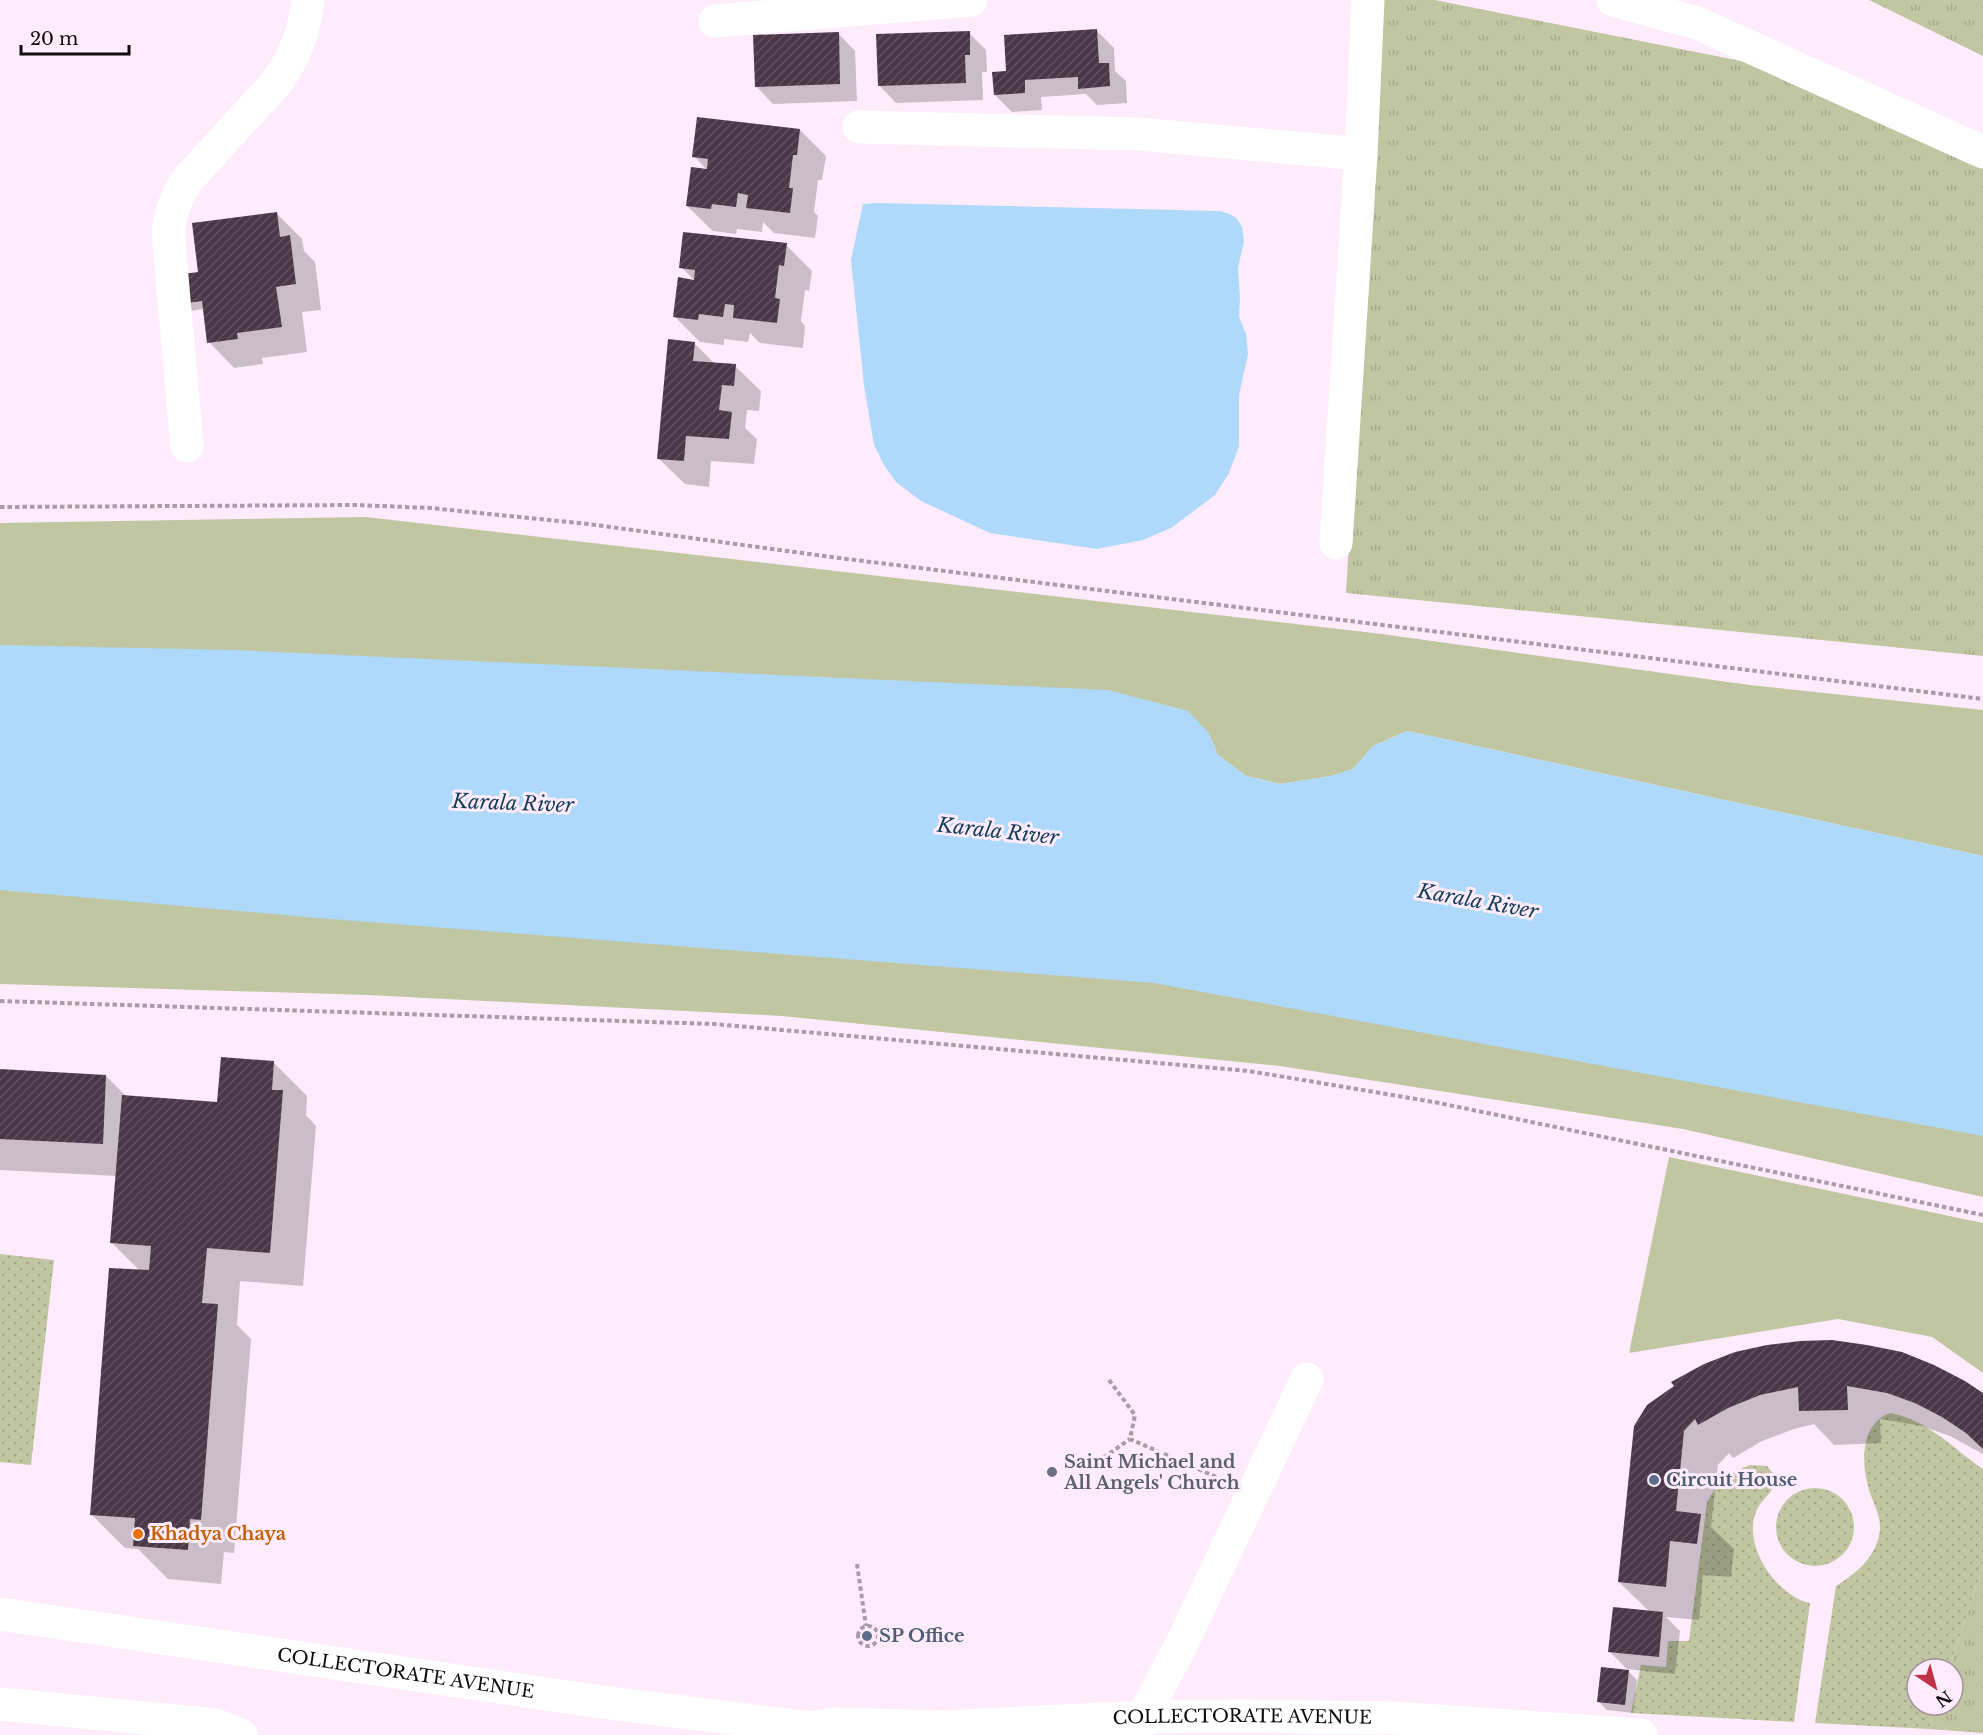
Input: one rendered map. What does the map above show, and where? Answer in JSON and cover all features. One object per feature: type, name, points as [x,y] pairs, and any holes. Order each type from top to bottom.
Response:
[{"type":"street","points":[[187,446],[168,232],[171,211],[177,194],[188,179],[289,66],[305,26],[308,0]]},
{"type":"street","points":[[715,21],[895,3],[971,0]]},
{"type":"street","points":[[1336,543],[1368,0]]},
{"type":"street","points":[[1613,0],[1697,23],[1983,152]]},
{"type":"street","points":[[859,127],[1138,134],[1360,154]]},
{"type":"street","points":[[1139,1726],[1177,1653],[1308,1379]]},
{"type":"street","name":"COLLECTORATE AVENUE","points":[[0,1614],[815,1732],[834,1724],[942,1731],[1139,1726],[1241,1716],[1393,1718],[1641,1735]]},
{"type":"street","points":[[0,1704],[216,1725],[242,1735]]},
{"type":"path","points":[[0,507],[356,505],[430,508],[588,524],[839,558],[1983,699]]},
{"type":"path","points":[[0,1001],[714,1024],[1249,1071],[1434,1102],[1983,1215]]},
{"type":"path","points":[[1079,1475],[1130,1439],[1135,1415],[1109,1380]]},
{"type":"path","points":[[1130,1439],[1254,1493]]},
{"type":"path","points":[[857,1564],[866,1626]]},
{"type":"path","points":[[866,1626],[872,1627],[878,1634],[874,1644],[868,1646],[861,1644],[858,1638],[860,1630],[866,1626]]},
{"type":"green space","points":[[1382,0],[1435,0],[1746,62],[1983,166],[1983,656],[1346,593]]},
{"type":"green space","points":[[1869,0],[1983,0],[1983,56]]},
{"type":"green space","points":[[366,517],[1382,634],[1750,685],[1983,710],[1983,856],[1407,731],[1373,746],[1353,769],[1331,776],[1280,784],[1246,776],[1218,755],[1208,732],[0,652],[0,523]]},
{"type":"green space","points":[[0,850],[613,890],[1983,1097],[1983,1197],[1683,1129],[1280,1066],[782,1016],[368,995],[0,984]]},
{"type":"green space","points":[[1669,1157],[1983,1223],[1983,1373],[1932,1337],[1838,1319],[1629,1353]]},
{"type":"green space","points":[[0,1254],[54,1260],[31,1465],[0,1462]]},
{"type":"green space","points":[[1890,1413],[1916,1421],[1983,1469],[1983,1565],[1953,1657],[1905,1657],[1905,1717],[1933,1717],[1929,1729],[1815,1723],[1836,1586],[1865,1563],[1875,1548],[1880,1530],[1879,1519],[1866,1479],[1864,1457],[1868,1435],[1880,1418]]},
{"type":"green space","points":[[1750,1465],[1767,1466],[1776,1477],[1774,1487],[1756,1512],[1753,1525],[1758,1554],[1765,1568],[1786,1591],[1810,1603],[1794,1722],[1631,1713],[1641,1665],[1666,1667],[1668,1641],[1689,1641],[1707,1502],[1725,1479]]},
{"type":"green space","points":[[1815,1488],[1830,1491],[1842,1500],[1851,1512],[1854,1527],[1851,1542],[1842,1554],[1830,1563],[1815,1566],[1800,1563],[1788,1554],[1779,1542],[1776,1527],[1779,1512],[1788,1500],[1800,1491]]},
{"type":"green space","points":[[1983,1565],[1983,1733],[1929,1729],[1933,1717],[1965,1717],[1965,1657],[1953,1657]]},
{"type":"water","points":[[863,204],[1220,211],[1237,219],[1242,227],[1244,241],[1238,268],[1239,316],[1246,334],[1248,354],[1239,395],[1239,446],[1229,473],[1215,495],[1171,528],[1143,540],[1097,549],[990,533],[921,501],[896,482],[874,445],[864,385],[851,260]]},
{"type":"water","name":"Karala River","points":[[0,645],[234,650],[1108,690],[1188,711],[1208,732],[1218,755],[1246,776],[1280,784],[1331,776],[1353,769],[1373,746],[1407,731],[1983,856],[1983,1136],[1154,983],[318,918],[0,890]]},
{"type":"building","points":[[1097,29],[1099,63],[1109,63],[1110,86],[1078,89],[1078,77],[1025,80],[1025,93],[994,95],[992,72],[1006,71],[1004,35]]},
{"type":"building","points":[[970,31],[970,55],[965,55],[966,83],[878,86],[876,34]]},
{"type":"building","points":[[839,32],[840,84],[755,87],[753,35]]},
{"type":"building","points":[[697,117],[800,129],[797,155],[793,155],[789,188],[793,188],[790,213],[746,208],[748,195],[738,193],[736,207],[712,204],[711,209],[686,206],[691,167],[707,169],[708,159],[692,157]]},
{"type":"building","points":[[277,212],[280,237],[290,235],[296,284],[276,287],[282,327],[237,333],[238,339],[207,343],[202,301],[166,306],[162,277],[198,272],[192,223]]},
{"type":"building","points":[[683,232],[787,243],[784,266],[779,265],[775,298],[780,299],[777,323],[733,318],[734,305],[725,304],[723,317],[699,314],[698,320],[673,317],[678,277],[694,280],[695,270],[679,268]]},
{"type":"building","points":[[668,339],[695,342],[693,361],[736,364],[734,386],[722,385],[719,410],[732,412],[729,439],[686,436],[684,461],[657,459]]},
{"type":"building","points":[[221,1057],[274,1061],[272,1090],[283,1090],[270,1253],[207,1248],[202,1303],[218,1304],[201,1520],[190,1519],[188,1550],[133,1546],[135,1518],[90,1515],[109,1268],[149,1270],[151,1246],[110,1243],[122,1095],[217,1102]]},
{"type":"building","points":[[0,1069],[106,1075],[103,1144],[0,1139]]},
{"type":"building","name":"Circuit House","points":[[1832,1340],[1902,1352],[1934,1365],[1983,1393],[1983,1449],[1966,1433],[1942,1417],[1915,1403],[1887,1393],[1847,1386],[1848,1410],[1799,1411],[1798,1387],[1760,1395],[1728,1408],[1698,1425],[1695,1419],[1684,1431],[1676,1511],[1701,1514],[1697,1544],[1670,1541],[1666,1587],[1618,1582],[1634,1426],[1647,1405],[1674,1386],[1671,1382],[1704,1364],[1735,1352],[1767,1345]]},
{"type":"building","points":[[1613,1607],[1663,1612],[1659,1657],[1608,1652]]},
{"type":"building","points":[[1601,1667],[1629,1670],[1625,1705],[1597,1702]]},
{"type":"place","name":"Saint Michael and All Angels' Church","points":[[1052,1472]]},
{"type":"place","name":"Circuit House","points":[[1654,1480]]},
{"type":"place","name":"Khadya Chaya","points":[[138,1534]]},
{"type":"place","name":"SP Office","points":[[867,1636]]}]
